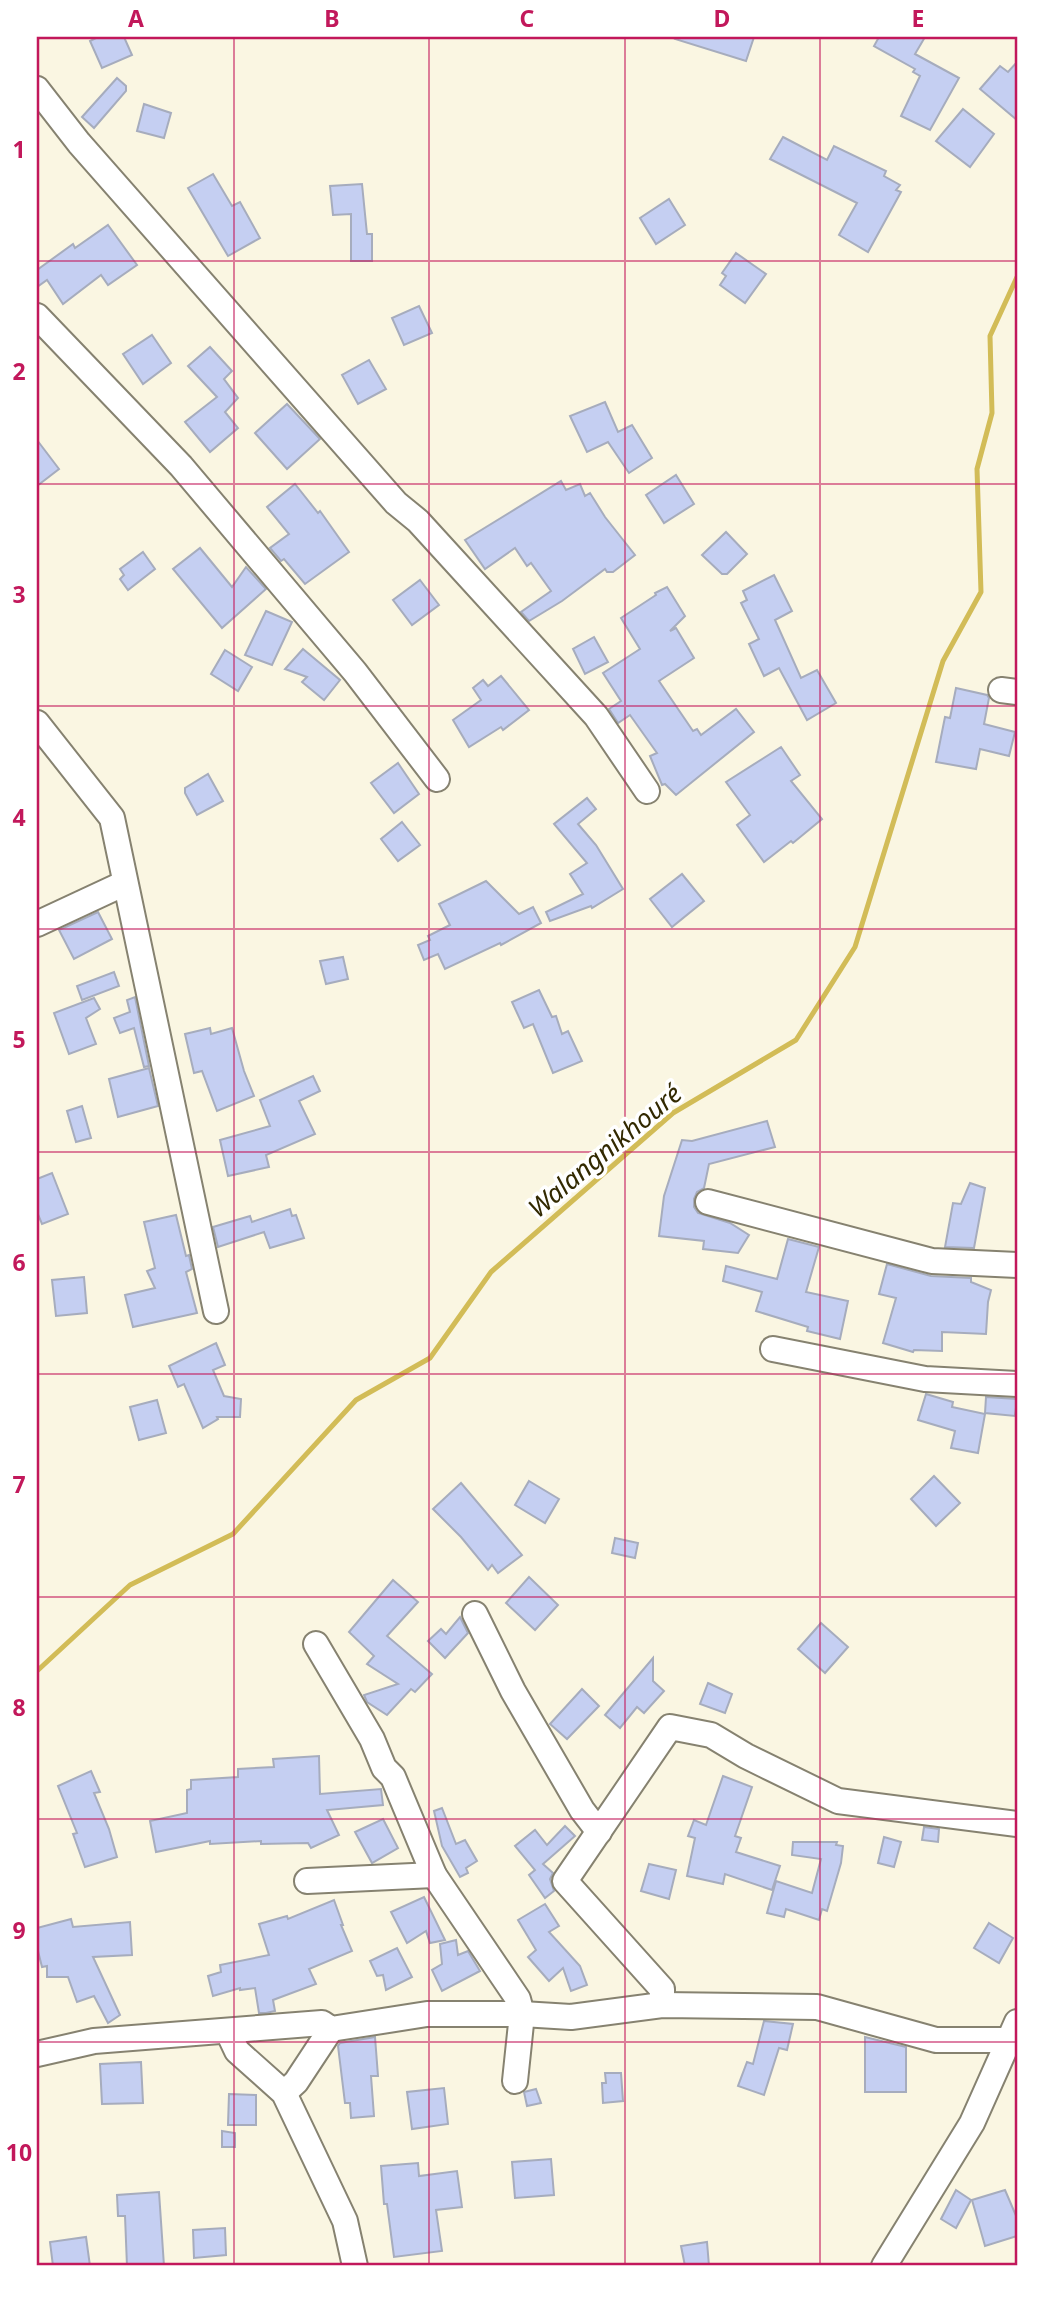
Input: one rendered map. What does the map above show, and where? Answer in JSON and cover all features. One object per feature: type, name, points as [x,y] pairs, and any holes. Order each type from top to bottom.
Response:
[{"type":"street","points":[[37,89],[79,143],[387,492],[418,521],[596,716],[647,791]]},
{"type":"street","points":[[37,316],[181,466],[355,672],[438,779]]},
{"type":"street","points":[[37,723],[112,818],[216,1311]]},
{"type":"street","points":[[37,924],[125,883]]},
{"type":"street","points":[[708,1202],[932,1261],[1017,1265]]},
{"type":"street","points":[[773,1349],[925,1379],[1017,1384]]},
{"type":"street","points":[[475,1614],[513,1691],[582,1810],[599,1832]]},
{"type":"street","points":[[316,1644],[372,1739],[384,1768],[393,1777],[434,1875],[518,1999],[523,2014],[515,2081]]},
{"type":"street","points":[[662,2005],[662,1989],[565,1881],[670,1727],[711,1735],[746,1756],[838,1801],[1017,1824]]},
{"type":"street","points":[[307,1881],[434,1875]]},
{"type":"street","points":[[37,2054],[94,2041],[322,2023],[331,2029],[427,2014],[571,2017],[662,2005],[817,2007],[936,2040],[1013,2031]]},
{"type":"street","points":[[284,2093],[296,2082],[331,2029]]},
{"type":"street","points":[[884,2266],[972,2123],[1013,2031]]},
{"type":"street","points":[[228,2032],[237,2051],[284,2093],[345,2221],[355,2266]]},
{"type":"building","points":[[98,37],[124,37],[132,55],[102,68],[90,41]]},
{"type":"building","points":[[754,37],[746,61],[675,39]]},
{"type":"building","points":[[879,37],[925,37],[915,54],[959,78],[930,130],[901,116],[920,76],[913,72],[915,69],[874,46]]},
{"type":"building","points":[[1017,62],[1017,120],[980,89],[1000,66],[1008,72]]},
{"type":"building","points":[[117,78],[126,86],[126,91],[94,128],[82,117]]},
{"type":"building","points":[[144,104],[171,113],[164,138],[137,131]]},
{"type":"building","points":[[963,109],[994,134],[970,167],[936,141]]},
{"type":"building","points":[[783,137],[827,160],[834,146],[886,171],[884,176],[900,185],[896,190],[901,192],[868,252],[839,235],[857,203],[770,159]]},
{"type":"building","points":[[213,174],[232,206],[240,202],[260,238],[228,256],[188,188]]},
{"type":"building","points":[[362,184],[367,234],[372,234],[372,261],[351,261],[351,214],[333,215],[330,186]]},
{"type":"building","points":[[669,199],[685,225],[656,244],[640,218]]},
{"type":"building","points":[[108,225],[137,265],[108,285],[101,275],[63,304],[47,280],[37,287],[37,270],[73,244],[75,248]]},
{"type":"building","points":[[736,253],[766,274],[745,303],[720,285],[726,276],[722,273]]},
{"type":"building","points":[[419,306],[432,333],[404,345],[392,318]]},
{"type":"building","points":[[152,335],[171,363],[143,384],[123,354]]},
{"type":"building","points":[[210,347],[232,371],[224,379],[238,398],[225,412],[238,428],[210,452],[185,422],[217,397],[188,366]]},
{"type":"building","points":[[369,360],[386,389],[358,404],[342,375]]},
{"type":"building","points":[[605,402],[618,432],[632,425],[652,458],[629,473],[608,442],[587,452],[570,416]]},
{"type":"building","points":[[287,404],[320,439],[287,469],[255,433]]},
{"type":"building","points":[[37,440],[59,469],[37,486]]},
{"type":"building","points":[[676,475],[694,504],[664,523],[646,495]]},
{"type":"building","points":[[561,481],[566,490],[580,484],[585,496],[590,493],[635,555],[613,572],[607,572],[605,569],[562,601],[529,621],[521,612],[551,591],[531,563],[527,566],[515,548],[485,569],[465,540]]},
{"type":"building","points":[[295,484],[318,513],[320,511],[349,552],[305,584],[284,559],[281,561],[270,548],[289,534],[267,507]]},
{"type":"building","points":[[726,532],[747,554],[727,574],[722,574],[702,555]]},
{"type":"building","points":[[200,548],[232,587],[246,567],[266,589],[222,628],[173,569]]},
{"type":"building","points":[[143,552],[155,569],[128,590],[120,579],[124,575],[120,569]]},
{"type":"building","points":[[774,575],[792,611],[775,620],[801,678],[817,670],[836,703],[807,720],[779,668],[764,676],[749,644],[759,639],[741,603],[747,600],[743,591]]},
{"type":"building","points":[[420,580],[439,605],[412,625],[393,600]]},
{"type":"building","points":[[667,587],[685,616],[670,631],[676,628],[694,658],[659,681],[693,731],[697,729],[701,735],[736,709],[754,732],[676,795],[665,784],[662,785],[650,756],[657,753],[630,715],[618,723],[609,709],[621,701],[603,673],[640,649],[621,618]]},
{"type":"building","points":[[266,611],[292,622],[272,665],[245,655]]},
{"type":"building","points":[[594,637],[608,662],[585,674],[573,649]]},
{"type":"building","points":[[303,649],[340,680],[324,700],[302,682],[307,677],[285,669]]},
{"type":"building","points":[[225,650],[252,667],[238,691],[211,674]]},
{"type":"building","points":[[501,676],[529,710],[503,730],[501,727],[469,747],[453,720],[481,700],[473,688],[483,680],[488,686]]},
{"type":"building","points":[[956,688],[987,695],[989,698],[984,724],[1015,732],[1009,756],[980,749],[976,769],[936,762],[945,717],[950,718]]},
{"type":"building","points":[[781,747],[800,775],[791,781],[822,819],[764,862],[737,825],[750,815],[726,782]]},
{"type":"building","points":[[398,763],[419,794],[394,813],[371,783]]},
{"type":"building","points":[[208,774],[223,801],[197,815],[185,788]]},
{"type":"building","points":[[587,798],[596,809],[578,824],[596,845],[623,889],[592,908],[591,906],[550,921],[546,912],[583,894],[570,874],[587,863],[554,824]]},
{"type":"building","points":[[402,822],[420,845],[398,861],[381,839]]},
{"type":"building","points":[[682,874],[704,901],[672,927],[650,899]]},
{"type":"building","points":[[486,881],[519,914],[533,907],[541,923],[501,945],[500,943],[445,969],[438,954],[424,960],[418,945],[430,940],[428,936],[450,925],[439,904]]},
{"type":"building","points":[[98,912],[112,939],[74,959],[59,930]]},
{"type":"building","points":[[343,957],[348,979],[326,984],[320,961]]},
{"type":"building","points":[[114,972],[119,986],[82,1000],[77,986]]},
{"type":"building","points":[[539,990],[552,1017],[556,1016],[562,1034],[568,1031],[582,1061],[553,1073],[533,1024],[524,1028],[512,1002]]},
{"type":"building","points":[[135,997],[149,1066],[144,1067],[134,1028],[120,1033],[114,1018],[130,1012],[127,1000]]},
{"type":"building","points":[[94,998],[100,1009],[86,1018],[96,1044],[69,1054],[54,1013]]},
{"type":"building","points":[[210,1028],[211,1034],[232,1028],[254,1096],[217,1111],[202,1071],[194,1073],[185,1034]]},
{"type":"building","points":[[149,1068],[158,1106],[118,1117],[109,1079]]},
{"type":"building","points":[[313,1076],[320,1091],[299,1101],[315,1134],[266,1155],[269,1167],[228,1176],[220,1140],[270,1126],[260,1100]]},
{"type":"building","points":[[82,1106],[91,1138],[76,1142],[67,1111]]},
{"type":"building","points":[[767,1121],[775,1147],[709,1164],[704,1188],[697,1192],[694,1199],[694,1207],[698,1213],[730,1223],[749,1235],[738,1253],[703,1249],[704,1241],[659,1236],[664,1196],[682,1140],[692,1141]]},
{"type":"building","points":[[52,1173],[68,1214],[42,1224],[37,1212],[37,1179]]},
{"type":"building","points":[[970,1183],[985,1188],[974,1248],[945,1247],[953,1203],[961,1204]]},
{"type":"building","points":[[290,1209],[292,1216],[296,1215],[304,1238],[270,1248],[264,1232],[218,1247],[213,1227],[250,1216],[252,1222]]},
{"type":"building","points":[[176,1215],[192,1269],[186,1272],[197,1313],[133,1327],[125,1295],[155,1288],[147,1271],[155,1268],[144,1222]]},
{"type":"building","points":[[788,1239],[819,1247],[806,1292],[848,1301],[840,1339],[807,1331],[808,1327],[756,1311],[762,1292],[723,1281],[726,1266],[777,1279]]},
{"type":"building","points":[[887,1264],[931,1276],[971,1278],[971,1282],[991,1290],[986,1334],[942,1332],[942,1351],[913,1352],[883,1343],[896,1298],[879,1294]]},
{"type":"building","points":[[84,1277],[87,1313],[56,1316],[52,1280]]},
{"type":"building","points":[[216,1343],[225,1365],[213,1370],[224,1396],[241,1399],[240,1417],[217,1417],[218,1419],[203,1428],[184,1384],[178,1387],[169,1366]]},
{"type":"building","points":[[926,1394],[953,1402],[952,1407],[985,1414],[978,1453],[951,1448],[955,1431],[918,1420]]},
{"type":"building","points":[[986,1397],[1017,1399],[1015,1416],[985,1413]]},
{"type":"building","points":[[157,1400],[166,1433],[139,1440],[130,1407]]},
{"type":"building","points":[[934,1476],[960,1503],[936,1526],[911,1499]]},
{"type":"building","points":[[529,1481],[559,1499],[545,1523],[515,1505]]},
{"type":"building","points":[[461,1483],[522,1555],[498,1573],[492,1565],[488,1570],[433,1509]]},
{"type":"building","points":[[615,1538],[638,1543],[635,1558],[612,1553]]},
{"type":"building","points":[[529,1577],[558,1605],[535,1630],[506,1603]]},
{"type":"building","points":[[393,1580],[418,1602],[387,1636],[432,1674],[415,1692],[411,1689],[387,1715],[367,1702],[364,1695],[398,1684],[367,1664],[374,1656],[349,1632]]},
{"type":"building","points":[[460,1617],[468,1633],[445,1658],[428,1641],[441,1629],[446,1634]]},
{"type":"building","points":[[821,1623],[848,1647],[825,1673],[798,1649]]},
{"type":"building","points":[[653,1658],[653,1681],[664,1691],[644,1713],[637,1707],[620,1728],[605,1715]]},
{"type":"building","points":[[708,1683],[732,1694],[725,1713],[700,1704]]},
{"type":"building","points":[[582,1689],[599,1706],[567,1739],[550,1724]]},
{"type":"building","points":[[319,1756],[320,1794],[381,1789],[383,1805],[327,1810],[339,1835],[311,1848],[308,1843],[261,1844],[261,1841],[210,1844],[210,1841],[156,1852],[150,1821],[187,1813],[187,1790],[191,1789],[191,1780],[238,1777],[238,1769],[274,1767],[273,1759]]},
{"type":"building","points":[[91,1771],[100,1792],[94,1793],[117,1857],[85,1867],[73,1834],[77,1833],[58,1786]]},
{"type":"building","points":[[723,1776],[752,1787],[735,1836],[741,1838],[736,1852],[780,1866],[772,1890],[725,1874],[723,1884],[687,1876],[695,1838],[688,1836],[694,1820],[706,1825]]},
{"type":"building","points":[[442,1808],[456,1844],[465,1840],[477,1861],[466,1868],[468,1873],[460,1877],[442,1846],[434,1811]]},
{"type":"building","points":[[383,1819],[398,1848],[372,1863],[355,1832]]},
{"type":"building","points":[[565,1826],[575,1836],[543,1864],[553,1873],[550,1879],[554,1891],[545,1898],[529,1875],[535,1870],[515,1846],[535,1830],[547,1845]]},
{"type":"building","points":[[924,1827],[939,1829],[938,1842],[922,1840]]},
{"type":"building","points":[[884,1837],[901,1842],[894,1867],[878,1863]]},
{"type":"building","points":[[793,1842],[837,1842],[836,1845],[843,1846],[841,1863],[827,1911],[822,1909],[819,1920],[786,1909],[784,1917],[767,1913],[776,1881],[812,1893],[821,1859],[792,1855]]},
{"type":"building","points":[[649,1864],[676,1870],[669,1899],[641,1891]]},
{"type":"building","points":[[424,1897],[445,1940],[430,1943],[426,1931],[407,1943],[391,1912]]},
{"type":"building","points":[[334,1900],[352,1951],[309,1969],[316,1984],[273,2000],[275,2011],[266,2013],[259,2013],[255,1988],[240,1988],[213,1996],[208,1976],[221,1972],[220,1965],[269,1955],[259,1924],[287,1916],[288,1919]]},
{"type":"building","points":[[545,1904],[559,1926],[549,1932],[580,1966],[587,1985],[571,1991],[563,1968],[549,1981],[528,1957],[536,1950],[518,1920]]},
{"type":"building","points":[[71,1919],[73,1927],[130,1922],[132,1955],[93,1957],[120,2015],[108,2023],[94,1996],[77,2002],[68,1977],[47,1977],[47,1966],[42,1967],[37,1947],[37,1928]]},
{"type":"building","points":[[989,1923],[1013,1938],[999,1963],[974,1948]]},
{"type":"building","points":[[456,1940],[458,1955],[468,1951],[480,1971],[442,1991],[432,1970],[442,1964],[440,1944]]},
{"type":"building","points":[[397,1948],[412,1977],[386,1990],[383,1975],[377,1976],[370,1961]]},
{"type":"building","points":[[764,2021],[793,2024],[787,2050],[779,2048],[764,2095],[738,2086],[747,2062],[753,2064]]},
{"type":"building","points":[[375,2037],[378,2076],[371,2076],[374,2116],[351,2118],[350,2103],[345,2103],[338,2046],[340,2043]]},
{"type":"building","points":[[865,2037],[906,2047],[906,2092],[865,2092]]},
{"type":"building","points":[[141,2062],[143,2103],[102,2104],[100,2064]]},
{"type":"building","points":[[605,2073],[621,2073],[623,2101],[603,2103],[602,2083],[606,2083]]},
{"type":"building","points":[[444,2088],[448,2124],[412,2129],[407,2092]]},
{"type":"building","points":[[536,2089],[541,2103],[527,2106],[524,2092]]},
{"type":"building","points":[[229,2094],[256,2095],[256,2125],[228,2125]]},
{"type":"building","points":[[222,2131],[235,2133],[235,2147],[222,2147]]},
{"type":"building","points":[[551,2159],[554,2195],[515,2198],[512,2162]]},
{"type":"building","points":[[418,2163],[419,2176],[457,2171],[462,2207],[436,2210],[442,2251],[394,2257],[387,2204],[384,2204],[381,2166]]},
{"type":"building","points":[[956,2190],[971,2200],[956,2228],[941,2219]]},
{"type":"building","points":[[1005,2190],[1017,2218],[1017,2236],[985,2246],[972,2200]]},
{"type":"building","points":[[159,2192],[164,2266],[127,2266],[125,2216],[118,2216],[117,2195]]},
{"type":"building","points":[[225,2228],[226,2255],[194,2258],[193,2230]]},
{"type":"building","points":[[86,2237],[90,2266],[53,2266],[50,2242]]},
{"type":"building","points":[[707,2242],[709,2266],[685,2266],[681,2246]]},
{"type":"waterway","name":"Walangnikhouré","points":[[37,1671],[130,1585],[233,1534],[356,1400],[430,1358],[491,1272],[673,1113],[796,1040],[855,947],[943,661],[981,592],[977,469],[992,413],[990,336],[1017,277]]}]
